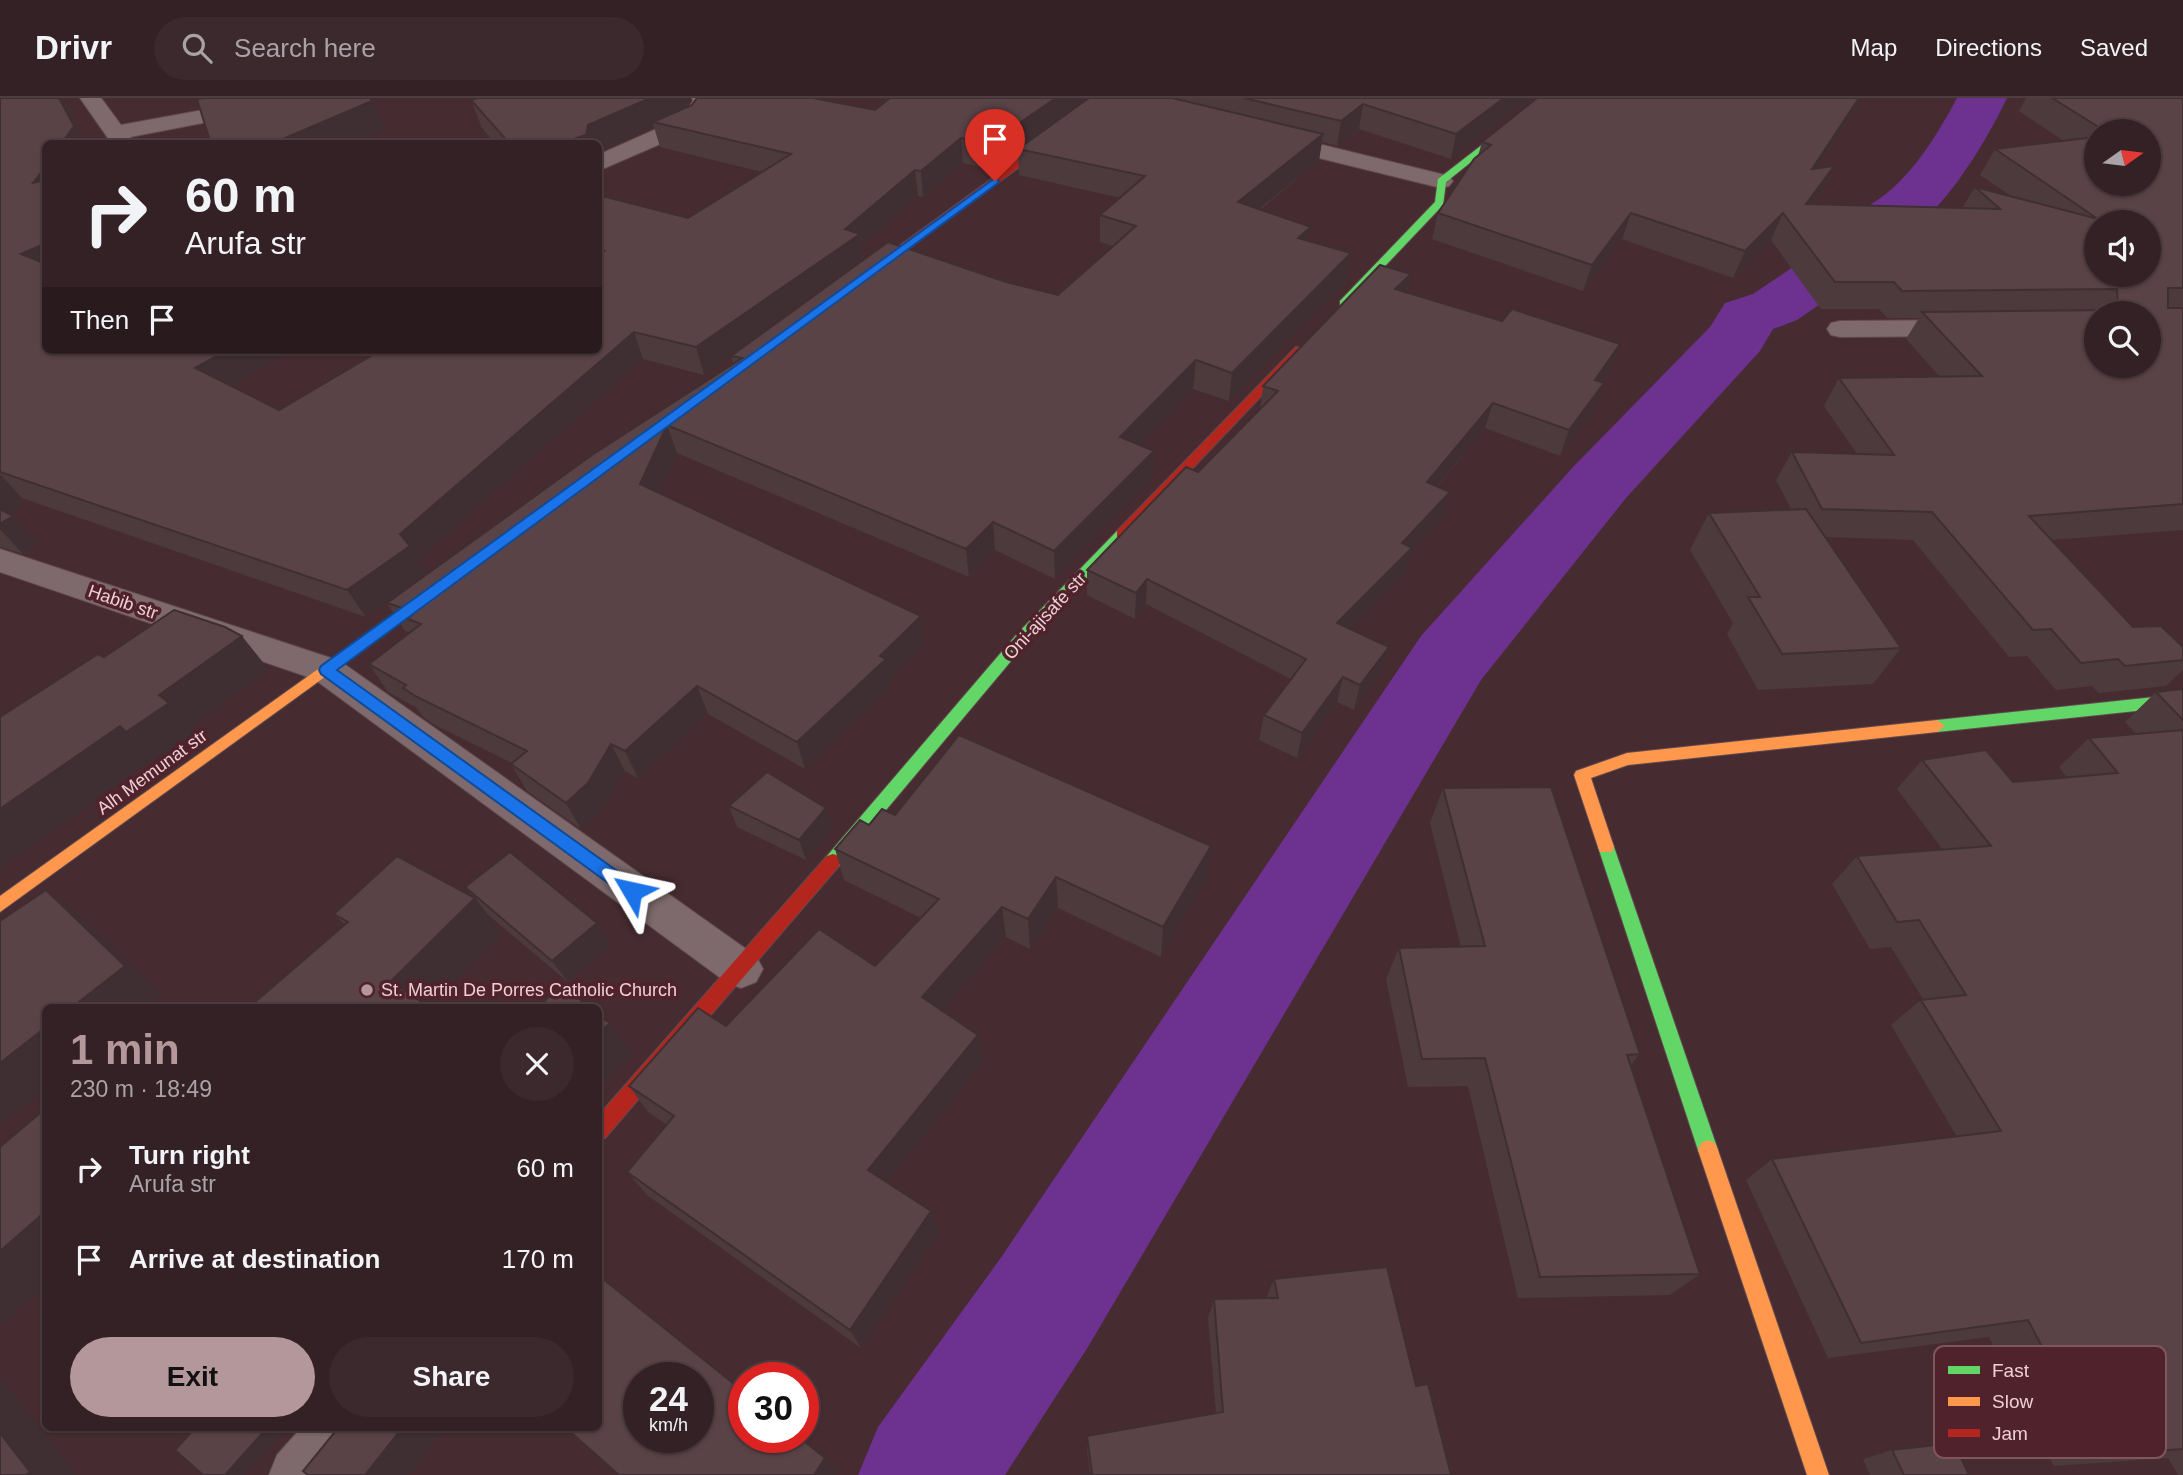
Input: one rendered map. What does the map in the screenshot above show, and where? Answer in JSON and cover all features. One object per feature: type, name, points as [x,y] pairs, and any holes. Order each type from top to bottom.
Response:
[{"type":"street","points":[[90,98],[120,138],[301,98]]},
{"type":"street","points":[[602,162],[689,123],[704,101],[702,98]]},
{"type":"street","points":[[850,287],[1107,99],[1133,106]]},
{"type":"street","points":[[1335,312],[1440,203],[1441,181],[1537,106]]},
{"type":"street","points":[[1254,135],[1441,181]]},
{"type":"street","points":[[1840,329],[1989,327]]},
{"type":"street","name":"Oni-ajisafe str","points":[[602,1127],[741,969],[1022,638],[1307,342]]},
{"type":"street","name":"Habib str","points":[[0,560],[327,670]]},
{"type":"street","name":"Alh Memunat str","points":[[0,905],[449,580]]},
{"type":"street","points":[[327,670],[741,969]]},
{"type":"street","points":[[1818,1475],[1582,775],[1627,759],[2183,701]]},
{"type":"street","points":[[297,1475],[335,1431]]},
{"type":"building","points":[[0,98],[59,98],[74,126],[64,140],[42,140],[42,171],[33,183],[42,181],[42,245],[21,254],[42,262],[42,354],[220,354],[195,368],[279,410],[374,354],[602,354],[602,196],[688,218],[791,154],[653,122],[692,105],[697,98],[813,98],[875,110],[890,98],[1056,98],[989,144],[961,138],[921,171],[915,170],[845,229],[860,234],[696,347],[634,332],[400,534],[410,546],[347,590],[0,472]]},
{"type":"building","points":[[370,98],[372,101],[280,140],[210,140],[197,99]]},
{"type":"building","points":[[650,98],[588,125],[586,135],[570,140],[506,140],[471,100]]},
{"type":"building","points":[[1089,98],[1172,98],[1323,134],[1238,202],[1311,227],[1298,238],[1351,253],[1232,373],[1196,360],[1120,437],[1154,451],[1054,551],[993,522],[966,549],[667,425],[640,484],[921,616],[880,656],[886,659],[797,742],[697,686],[625,751],[611,744],[588,783],[566,803],[511,764],[527,751],[415,696],[403,688],[406,685],[369,664],[421,624],[408,619],[415,612],[387,603],[592,455],[742,358],[731,356],[888,242],[1006,282],[1058,295],[1136,226],[1100,215],[1145,176],[1018,149]]},
{"type":"building","points":[[1244,98],[1504,98],[1456,134],[1363,104],[1341,121]]},
{"type":"building","points":[[1537,98],[1859,98],[1812,169],[1834,166],[1806,204],[2000,209],[1975,187],[2084,215],[2084,287],[2161,287],[2161,210],[2085,210],[1995,149],[2084,138],[2084,196],[2161,196],[2161,119],[2086,119],[2052,98],[2183,98],[2183,288],[2168,288],[2168,308],[2183,308],[2183,504],[2029,516],[2133,627],[2161,626],[2183,647],[2183,660],[2125,666],[2118,659],[2081,663],[2051,629],[2033,630],[1932,512],[1822,509],[1792,452],[1894,455],[1839,378],[1982,376],[1922,312],[2084,310],[2084,378],[2161,378],[2161,301],[2118,301],[2117,289],[1902,291],[1894,282],[1835,282],[1783,213],[1745,251],[1631,213],[1592,265],[1438,213],[1474,159],[1491,145],[1482,142]]},
{"type":"building","points":[[1380,265],[1411,274],[1395,289],[1502,321],[1512,309],[1620,344],[1595,380],[1604,383],[1569,430],[1493,403],[1427,482],[1450,492],[1402,543],[1412,548],[1337,623],[1389,647],[1360,685],[1343,677],[1302,733],[1264,715],[1306,659],[1147,579],[1136,593],[1087,570],[1186,467],[1198,472],[1278,391],[1263,386]]},
{"type":"building","points":[[0,509],[13,516],[0,524]]},
{"type":"building","points":[[1806,509],[1901,648],[1782,654],[1748,597],[1760,597],[1709,513]]},
{"type":"building","points":[[174,610],[225,627],[242,636],[159,695],[169,703],[126,732],[120,726],[0,809],[0,717],[98,654],[104,657]]},
{"type":"building","points":[[2183,689],[2183,720],[2156,692]]},
{"type":"building","points":[[2183,730],[2183,1449],[2166,1450],[2166,1346],[2042,1346],[2028,1320],[1861,1343],[1772,1159],[2001,1131],[1921,1000],[1966,995],[1919,920],[1897,922],[1857,856],[1991,846],[1922,760],[1986,750],[2013,782],[2118,773],[2089,738]]},
{"type":"building","points":[[959,735],[1211,846],[1163,927],[1056,877],[1028,919],[1002,907],[922,997],[978,1035],[868,1170],[931,1211],[850,1330],[627,1172],[674,1116],[629,1086],[698,1008],[726,1026],[819,929],[875,966],[939,899],[835,849],[860,820],[869,825],[882,809],[895,815]]},
{"type":"building","points":[[767,772],[826,808],[799,840],[729,806]]},
{"type":"building","points":[[1551,787],[1640,1054],[1627,1055],[1700,1274],[1540,1277],[1485,1058],[1422,1059],[1399,948],[1485,946],[1443,788]]},
{"type":"building","points":[[510,852],[597,923],[552,961],[465,887]]},
{"type":"building","points":[[397,856],[475,898],[391,981],[424,1004],[253,1004],[348,922],[334,914]]},
{"type":"building","points":[[46,890],[125,966],[76,1004],[42,1004],[42,1030],[0,1063],[0,921]]},
{"type":"building","points":[[561,984],[583,1002],[581,1004],[542,1004]]},
{"type":"building","points":[[602,1018],[610,1023],[602,1031]]},
{"type":"building","points":[[42,1111],[42,1214],[0,1251],[0,1147]]},
{"type":"building","points":[[1387,1267],[1416,1386],[1428,1384],[1451,1475],[1080,1475],[1092,1473],[1087,1436],[1223,1412],[1214,1299],[1278,1298],[1274,1279]]},
{"type":"building","points":[[602,1278],[707,1362],[623,1362],[623,1453],[714,1453],[714,1368],[728,1379],[728,1453],[819,1453],[825,1458],[814,1475],[619,1475],[569,1431],[602,1431]]},
{"type":"building","points":[[192,1431],[264,1431],[225,1475],[203,1475],[175,1450]]},
{"type":"building","points":[[336,1431],[400,1431],[365,1475],[308,1475],[303,1471]]},
{"type":"building","points":[[0,1433],[30,1472],[26,1475],[0,1475]]},
{"type":"building","points":[[1934,1445],[1934,1458],[1961,1458],[1969,1475],[1904,1475],[1892,1450]]},
{"type":"waterway","points":[[926,1475],[1044,1303],[1451,658],[1600,482],[1737,337],[1748,317],[1775,307],[1862,248],[1863,238],[1858,228],[1876,227],[1915,198],[1960,141],[1982,98]]},
{"type":"traffic: fast","points":[[1344,303],[1440,203],[1441,181],[1521,119]]},
{"type":"traffic: fast","points":[[833,861],[1022,638],[1122,534]]},
{"type":"traffic: fast","points":[[1937,726],[2183,700]]},
{"type":"traffic: fast","points":[[1606,847],[1708,1150]]},
{"type":"traffic: slow","points":[[0,905],[440,587]]},
{"type":"traffic: slow","points":[[1606,847],[1582,775],[1627,759],[1937,726]]},
{"type":"traffic: slow","points":[[1708,1150],[1818,1475]]},
{"type":"traffic: jam","points":[[862,278],[1109,98]]},
{"type":"traffic: jam","points":[[1122,534],[1300,349]]},
{"type":"traffic: jam","points":[[602,1126],[833,861]]},
{"type":"place","name":"St. Martin De Porres Catholic Church","points":[[367,990]]},
{"type":"route","points":[[632,891],[327,670],[995,181]]}]
